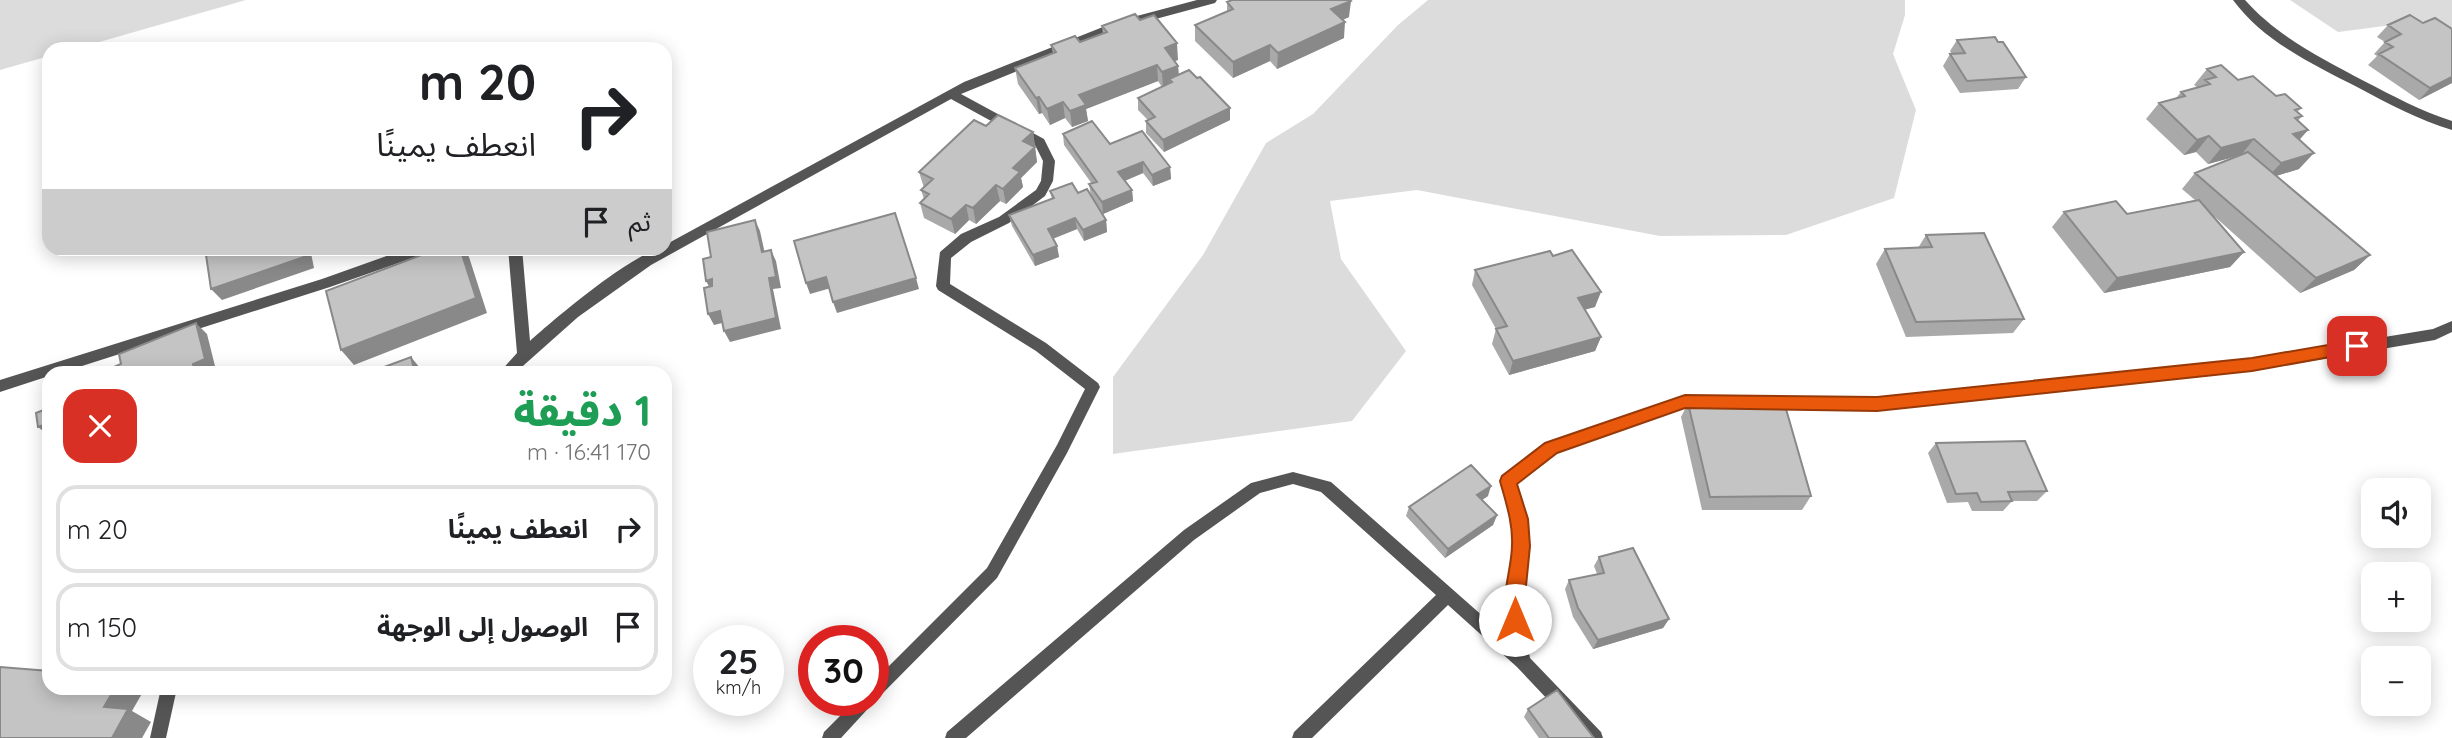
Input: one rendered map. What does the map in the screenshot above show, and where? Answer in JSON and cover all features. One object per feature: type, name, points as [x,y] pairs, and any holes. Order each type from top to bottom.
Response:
[{"type":"street","points":[[672,247],[993,75],[1122,24],[1211,0]]},
{"type":"street","points":[[2239,0],[2252,16],[2277,38],[2406,108],[2452,126]]},
{"type":"street","points":[[889,678],[992,573],[1062,449],[1093,387],[1041,346],[943,286],[945,256],[966,239],[1004,220],[1041,193],[1047,181],[1049,161],[1040,142],[953,95]]},
{"type":"street","points":[[63,366],[326,283],[402,256]]},
{"type":"street","points":[[516,256],[524,354]]},
{"type":"street","points":[[513,366],[614,282],[655,256]]},
{"type":"street","points":[[1523,662],[1515,620],[1514,594],[1521,546],[1519,519],[1508,481],[1551,448],[1617,423],[1685,401],[1877,404],[2252,365],[2435,334],[2452,326]]},
{"type":"street","points":[[0,386],[42,373]]},
{"type":"street","points":[[953,738],[1189,536],[1256,488],[1293,478],[1326,487],[1523,662],[1595,738]]},
{"type":"street","points":[[1300,738],[1447,596]]},
{"type":"street","points":[[158,738],[168,695]]},
{"type":"street","points":[[830,738],[851,716]]},
{"type":"shaded area","points":[[0,0],[246,0],[99,42],[42,42],[42,58],[0,70]]},
{"type":"shaded area","points":[[1428,0],[1905,0],[1905,15],[1893,54],[1916,110],[1894,198],[1786,235],[1660,236],[1417,190],[1330,201],[1341,259],[1406,351],[1352,421],[1113,454],[1113,377],[1203,255],[1266,143],[1313,114],[1398,25]]},
{"type":"shaded area","points":[[2290,0],[2452,0],[2452,37],[2423,21],[2338,32]]},
{"type":"building","points":[[1351,1],[1331,9],[1345,22],[1278,53],[1270,45],[1233,62],[1195,25],[1233,9],[1227,2]]},
{"type":"building","points":[[1135,14],[1140,20],[1154,15],[1177,43],[1165,48],[1178,66],[1162,72],[1157,65],[1079,95],[1086,105],[1070,111],[1063,102],[1047,109],[1015,68],[1056,52],[1051,45],[1075,36],[1080,42],[1107,32],[1102,26]]},
{"type":"building","points":[[2410,15],[2423,23],[2435,18],[2452,29],[2452,77],[2430,88],[2379,54],[2393,47],[2385,42],[2401,34],[2388,25]]},
{"type":"building","points":[[1995,37],[1998,42],[2003,42],[2026,77],[1967,81],[1950,54],[1965,53],[1957,40]]},
{"type":"building","points":[[2221,65],[2238,80],[2253,76],[2276,96],[2285,94],[2301,108],[2295,110],[2302,116],[2295,118],[2308,130],[2293,134],[2314,153],[2281,163],[2254,139],[2221,148],[2209,136],[2197,140],[2159,103],[2185,96],[2181,92],[2210,84],[2205,80],[2216,77],[2207,69]]},
{"type":"building","points":[[1189,70],[1197,78],[1200,77],[1230,108],[1163,140],[1146,121],[1155,117],[1138,98],[1172,82],[1169,79]]},
{"type":"building","points":[[998,115],[1033,132],[1023,141],[1035,147],[1013,168],[1020,172],[1003,189],[996,185],[973,208],[966,205],[951,219],[920,203],[929,194],[921,190],[933,179],[919,172],[974,120],[986,126]]},
{"type":"building","points":[[1092,121],[1110,144],[1142,131],[1170,167],[1152,175],[1143,162],[1118,172],[1132,190],[1102,202],[1089,184],[1097,182],[1063,134]]},
{"type":"building","points":[[2248,152],[2370,255],[2316,278],[2195,173]]},
{"type":"building","points":[[1072,183],[1078,193],[1087,189],[1106,220],[1083,230],[1075,218],[1048,229],[1057,246],[1033,255],[1009,215],[1054,198],[1050,191]]},
{"type":"building","points":[[2199,200],[2244,252],[2117,278],[2064,212],[2116,201],[2127,214]]},
{"type":"building","points":[[895,213],[916,278],[833,302],[826,277],[806,283],[794,241]]},
{"type":"building","points":[[755,220],[762,252],[771,250],[776,277],[769,278],[776,318],[724,331],[720,311],[708,314],[704,288],[712,286],[712,279],[706,281],[703,259],[711,257],[707,232]]},
{"type":"building","points":[[1984,233],[2024,319],[1916,322],[1885,249],[1932,247],[1926,235]]},
{"type":"building","points":[[1572,250],[1601,292],[1578,298],[1601,337],[1513,361],[1496,329],[1507,326],[1475,270],[1550,251],[1553,256]]},
{"type":"building","points":[[206,256],[304,256],[304,257],[211,289]]},
{"type":"building","points":[[419,256],[463,256],[476,298],[341,350],[326,291]]},
{"type":"building","points":[[196,323],[205,359],[193,366],[116,366],[121,364],[119,354]]},
{"type":"building","points":[[411,357],[413,366],[387,366]]},
{"type":"building","points":[[1784,402],[1811,496],[1710,497],[1688,403]]},
{"type":"building","points":[[42,411],[42,426],[38,427],[36,413]]},
{"type":"building","points":[[2025,441],[2047,491],[2008,492],[2012,501],[1981,502],[1977,493],[1956,494],[1936,443]]},
{"type":"building","points":[[1471,465],[1491,486],[1477,495],[1497,515],[1448,549],[1409,507]]},
{"type":"building","points":[[1633,548],[1669,619],[1598,640],[1578,608],[1569,580],[1604,573],[1599,557]]},
{"type":"building","points":[[0,667],[42,670],[42,695],[111,695],[104,707],[128,709],[112,738],[0,738]]},
{"type":"building","points":[[1557,690],[1594,738],[1549,738],[1528,709]]},
{"type":"route","points":[[1515,620],[1514,594],[1521,546],[1519,519],[1508,481],[1551,448],[1617,423],[1685,401],[1877,404],[2252,365],[2357,346]]}]
